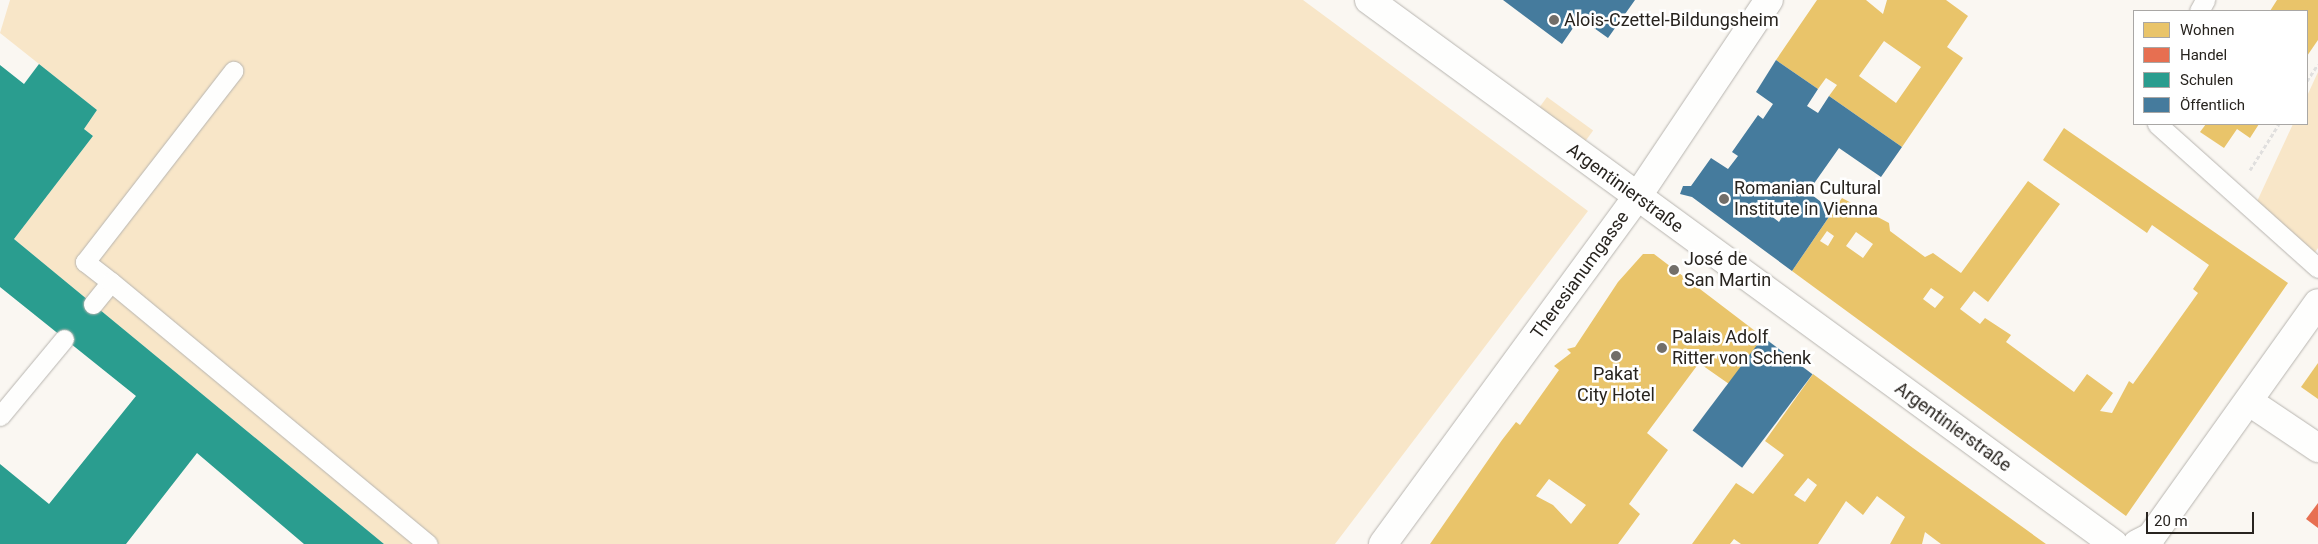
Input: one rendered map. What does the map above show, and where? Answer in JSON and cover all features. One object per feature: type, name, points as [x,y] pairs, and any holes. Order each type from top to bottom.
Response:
[{"type":"street","name":"Argentinierstraße","points":[[1369,0],[2107,539]]},
{"type":"street","name":"Theresianumgasse","points":[[1383,544],[1637,197],[1769,0]]},
{"type":"street","points":[[2137,544],[2151,537],[2251,403],[2318,303]]},
{"type":"street","points":[[2251,403],[2318,448]]},
{"type":"lane","points":[[233,71],[85,262],[428,544]]},
{"type":"lane","points":[[2158,125],[2318,268]]},
{"type":"lane","points":[[93,304],[111,282]]},
{"type":"lane","points":[[0,416],[64,338]]},
{"type":"path","points":[[2308,79],[2318,64]]},
{"type":"path","points":[[2234,193],[2278,125]]},
{"type":"shaded area","points":[[10,0],[1303,0],[1588,211],[1335,544],[384,544],[14,239],[93,136],[84,129],[97,110],[0,33]]},
{"type":"shaded area","points":[[2318,72],[2318,248],[2309,261],[2253,210],[2293,125],[2308,125],[2308,94]]},
{"type":"shaded area","points":[[1547,97],[1593,131],[1585,141],[1539,108]]},
{"type":"building: Wohnen","points":[[1817,0],[1866,0],[1883,14],[1887,0],[1946,0],[1968,16],[1947,47],[1963,58],[1902,147],[1829,96],[1837,85],[1826,78],[1818,89],[1776,60]],"holes":[[[1884,41],[1921,67],[1896,103],[1859,76]]]},
{"type":"building: Wohnen","points":[[2277,0],[2318,0],[2318,40],[2308,55],[2308,10],[2271,10]]},
{"type":"building: Wohnen","points":[[2205,125],[2258,125],[2250,138],[2237,129],[2224,148],[2200,132]]},
{"type":"building: Wohnen","points":[[2064,128],[2288,283],[2126,516],[1792,271],[1842,198],[1889,223],[1890,231],[1925,257],[1933,253],[1961,273],[2028,181],[2060,204],[1988,302],[1974,291],[1960,309],[1980,324],[1985,318],[2011,335],[2006,342],[2074,392],[2087,374],[2113,393],[2100,411],[2112,413],[2129,381],[2133,384],[2198,293],[2193,289],[2209,265],[2152,225],[2147,233],[2043,160]],"holes":[[[1827,231],[1834,236],[1828,246],[1820,241]],[[1856,232],[1873,244],[1863,258],[1846,246]],[[1931,288],[1944,297],[1935,308],[1923,299]]]},
{"type":"building: Wohnen","points":[[1643,254],[1654,254],[1763,337],[1729,384],[1699,363],[1647,433],[1668,450],[1629,504],[1640,514],[1618,544],[1430,544],[1502,440],[1516,422],[1520,425],[1559,370],[1554,366],[1571,353],[1567,349],[1575,347],[1618,282]],"holes":[[[1549,479],[1586,505],[1571,524],[1553,505],[1536,496]]]},
{"type":"building: Wohnen","points":[[2318,363],[2318,399],[2301,387]]},
{"type":"building: Wohnen","points":[[1813,374],[2046,544],[1941,544],[1925,532],[1922,544],[1890,544],[1905,517],[1877,496],[1863,515],[1846,501],[1818,544],[1741,544],[1734,539],[1730,544],[1692,544],[1736,483],[1753,494],[1784,455],[1765,441]],"holes":[[[1808,478],[1817,485],[1805,502],[1794,495]]]},
{"type":"building: Handel","points":[[2318,503],[2318,528],[2306,519]]},
{"type":"building: Schulen","points":[[39,64],[97,110],[84,129],[93,136],[14,239],[384,544],[304,544],[197,453],[126,544],[0,544],[0,464],[49,504],[136,396],[0,287],[0,65],[24,84]]},
{"type":"building: Öffentlich","name":"Alois-Czettel-Bildungsheim","points":[[1503,0],[1635,0],[1608,38],[1580,18],[1562,44]]},
{"type":"building: Öffentlich","points":[[1776,60],[1818,89],[1807,106],[1818,113],[1829,96],[1902,147],[1881,177],[1839,148],[1808,192],[1833,211],[1792,271],[1692,197],[1680,194],[1683,186],[1691,186],[1711,158],[1728,169],[1738,156],[1732,152],[1758,115],[1763,119],[1773,104],[1756,92]],"holes":[[[1777,205],[1786,211],[1779,222],[1770,215]]]},
{"type":"building: Öffentlich","points":[[1763,337],[1813,374],[1742,468],[1693,430]]},
{"type":"place","name":"Alois-Czettel-Bildungsheim","points":[[1554,20]]},
{"type":"place","name":"Romanian Cultural Institute in Vienna","points":[[1724,199]]},
{"type":"place","name":"José de San Martin","points":[[1674,270]]},
{"type":"place","name":"Palais Adolf Ritter von Schenk","points":[[1662,348]]},
{"type":"place","name":"Pakat City Hotel","points":[[1616,356]]}]
